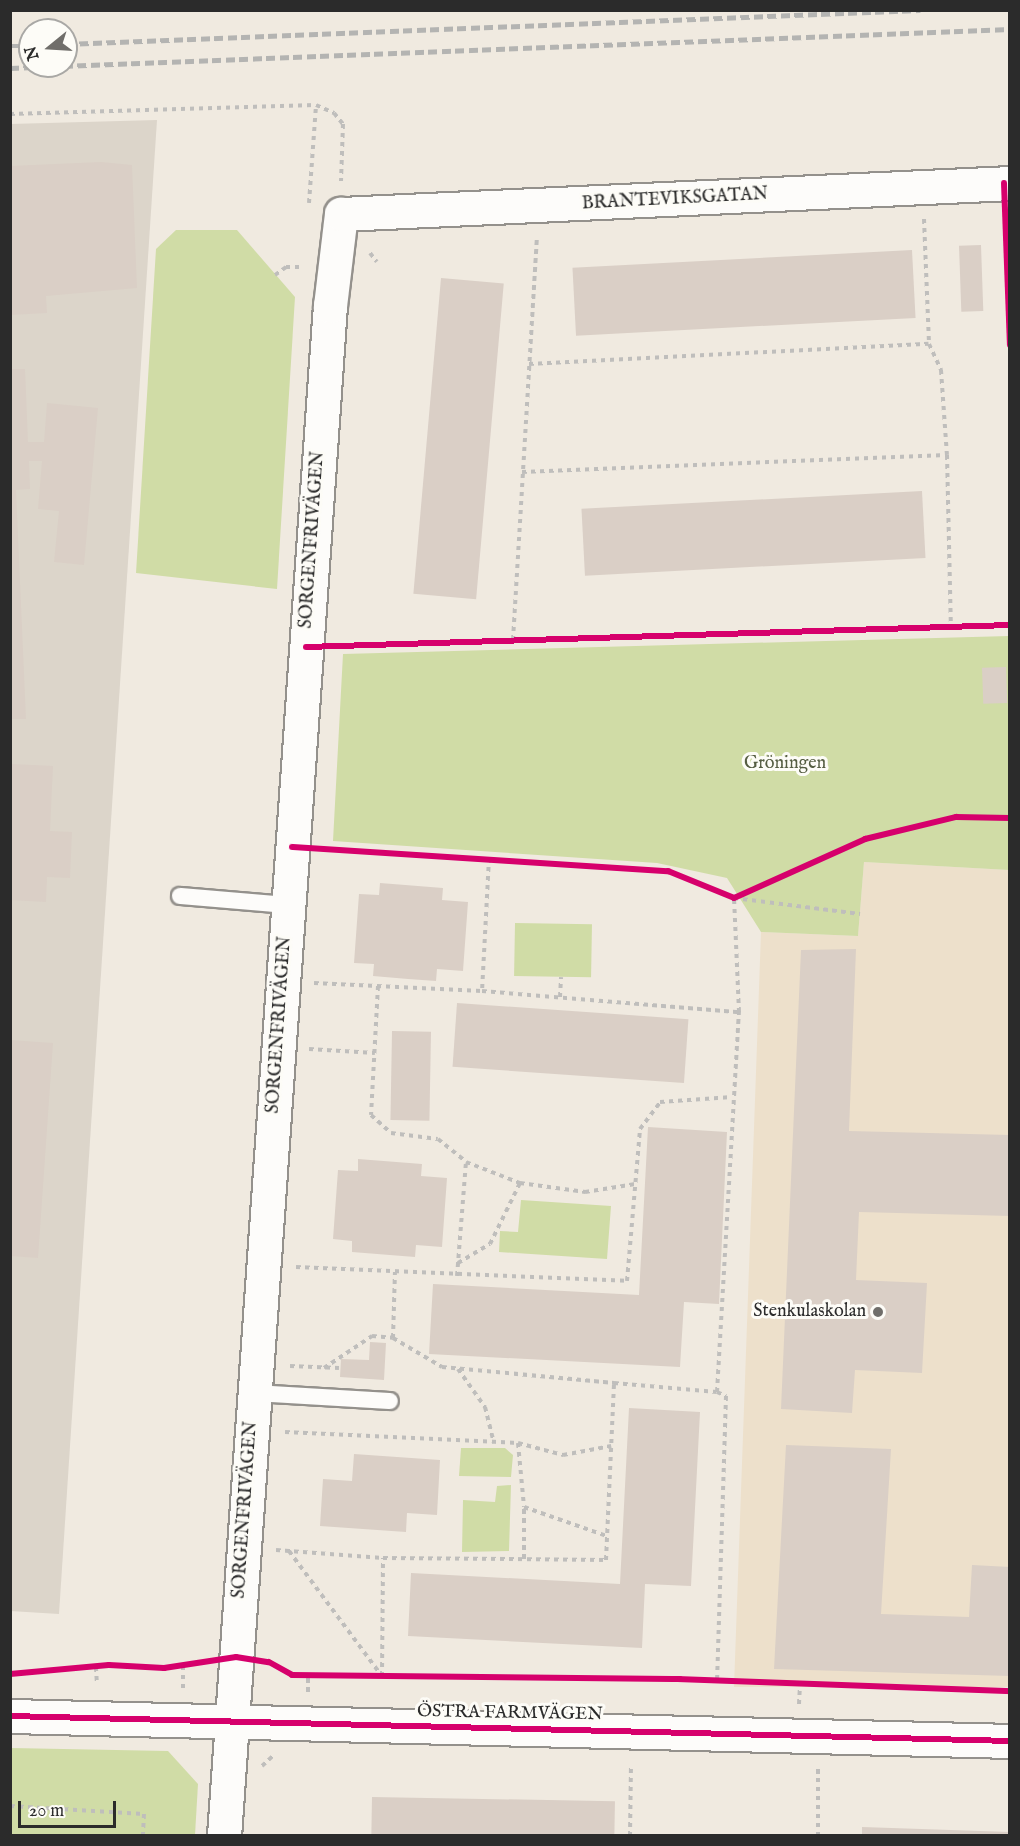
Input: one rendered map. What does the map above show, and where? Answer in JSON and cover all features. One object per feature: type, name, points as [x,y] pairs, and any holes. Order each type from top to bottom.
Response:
[{"type":"street","name":"BRANTEVIKSGATAN","points":[[341,214],[922,189],[1010,183]]},
{"type":"street","name":"SORGENFRIVÄGEN","points":[[224,1836],[330,306],[341,214]]},
{"type":"street","name":"ÖSTRA FARMVÄGEN","points":[[10,1716],[1010,1741]]},
{"type":"lane","points":[[180,896],[288,905]]},
{"type":"lane","points":[[255,1379],[390,1401]]},
{"type":"path","points":[[308,214],[316,105]]},
{"type":"path","points":[[10,114],[316,105],[334,113],[343,124],[341,214]]},
{"type":"path","points":[[922,189],[929,344],[941,370],[947,454],[951,626]]},
{"type":"path","points":[[513,640],[539,206]]},
{"type":"path","points":[[275,275],[286,267],[304,267],[304,256]]},
{"type":"path","points":[[529,364],[929,344]]},
{"type":"path","points":[[522,472],[947,454]]},
{"type":"path","points":[[939,627],[963,626]]},
{"type":"path","points":[[501,641],[525,640]]},
{"type":"path","points":[[477,857],[499,859]]},
{"type":"path","points":[[482,991],[489,858]]},
{"type":"path","points":[[734,898],[756,888]]},
{"type":"path","points":[[723,894],[734,898],[860,914]]},
{"type":"path","points":[[717,1392],[732,1097],[739,1012],[734,898]]},
{"type":"path","points":[[560,997],[561,977]]},
{"type":"path","points":[[283,982],[482,991],[739,1012]]},
{"type":"path","points":[[378,986],[371,1115],[391,1133],[438,1139],[466,1162],[520,1183],[585,1192],[635,1184]]},
{"type":"path","points":[[278,1047],[375,1053]]},
{"type":"path","points":[[263,1265],[456,1276],[627,1281],[640,1129],[660,1102],[732,1097]]},
{"type":"path","points":[[456,1276],[466,1162]]},
{"type":"path","points":[[458,1263],[490,1244],[520,1183]]},
{"type":"path","points":[[393,1338],[395,1272]]},
{"type":"path","points":[[324,1368],[372,1336],[393,1338],[422,1358],[458,1369],[717,1392],[726,1396],[717,1680]]},
{"type":"path","points":[[255,1379],[324,1368],[339,1368]]},
{"type":"path","points":[[458,1369],[485,1407],[494,1443]]},
{"type":"path","points":[[244,1548],[383,1557],[606,1560],[614,1383]]},
{"type":"path","points":[[252,1430],[518,1443],[563,1455],[611,1446]]},
{"type":"path","points":[[518,1443],[524,1508],[524,1559]]},
{"type":"path","points":[[524,1508],[607,1536]]},
{"type":"path","points":[[289,1551],[382,1676],[383,1557]]},
{"type":"path","points":[[96,1667],[97,1685]]},
{"type":"path","points":[[630,1836],[632,1755]]},
{"type":"path","points":[[818,1759],[818,1836]]},
{"type":"path","points":[[10,1806],[144,1814],[143,1836]]},
{"type":"shaded area","points":[[157,120],[59,1614],[10,1611],[10,124]]},
{"type":"shaded area","name":"Stenkulaskolan","points":[[864,862],[1009,870],[1009,1687],[734,1687],[761,932],[858,936]]},
{"type":"green space","points":[[176,230],[237,230],[295,297],[277,589],[136,573],[156,249]]},
{"type":"green space","name":"Gröningen","points":[[1009,636],[1009,870],[864,862],[858,936],[761,932],[727,878],[657,863],[333,841],[343,654]]},
{"type":"green space","points":[[515,923],[592,924],[591,977],[514,976]]},
{"type":"green space","points":[[521,1200],[611,1206],[607,1259],[499,1252],[500,1231],[518,1232]]},
{"type":"green space","points":[[461,1448],[505,1448],[513,1455],[511,1477],[459,1476]]},
{"type":"green space","points":[[511,1485],[509,1551],[462,1552],[463,1500],[495,1502],[497,1486]]},
{"type":"green space","points":[[11,1748],[168,1751],[198,1784],[195,1835],[11,1835]]},
{"type":"building","points":[[101,162],[132,165],[137,288],[46,296],[47,313],[10,315],[10,166]]},
{"type":"building","points":[[981,245],[983,311],[961,312],[959,246]]},
{"type":"building","points":[[912,250],[916,318],[576,336],[572,268]]},
{"type":"building","points":[[441,278],[504,283],[476,599],[413,594]]},
{"type":"building","points":[[10,369],[25,369],[28,442],[44,442],[47,403],[98,408],[84,565],[54,562],[59,511],[38,509],[42,461],[29,461],[30,489],[16,490],[26,719],[10,719]]},
{"type":"building","points":[[922,491],[926,558],[585,576],[581,509]]},
{"type":"building","points":[[1006,667],[1007,703],[983,704],[982,668]]},
{"type":"building","points":[[10,764],[53,766],[50,831],[72,832],[70,878],[47,877],[46,902],[10,900]]},
{"type":"building","points":[[380,883],[443,888],[442,900],[468,902],[463,971],[437,969],[436,981],[408,979],[373,976],[374,964],[354,963],[359,894],[379,895]]},
{"type":"building","points":[[856,949],[849,1131],[1010,1135],[1010,1216],[859,1212],[856,1280],[927,1283],[922,1373],[855,1370],[852,1413],[781,1409],[801,950]]},
{"type":"building","points":[[457,1003],[688,1019],[684,1083],[453,1067]]},
{"type":"building","points":[[392,1031],[431,1032],[429,1121],[390,1120]]},
{"type":"building","points":[[10,1040],[53,1043],[38,1258],[10,1256]]},
{"type":"building","points":[[648,1127],[727,1132],[719,1304],[684,1302],[680,1367],[429,1354],[433,1284],[639,1295]]},
{"type":"building","points":[[358,1159],[422,1164],[421,1176],[447,1178],[442,1247],[416,1245],[415,1257],[352,1252],[352,1241],[333,1239],[338,1170],[358,1171]]},
{"type":"building","points":[[370,1342],[386,1343],[384,1380],[340,1377],[341,1359],[369,1360]]},
{"type":"building","points":[[629,1408],[700,1412],[691,1586],[645,1584],[642,1648],[408,1636],[411,1573],[620,1584]]},
{"type":"building","points":[[786,1445],[891,1449],[881,1614],[969,1617],[972,1565],[1010,1567],[1010,1676],[774,1669]]},
{"type":"building","points":[[354,1454],[440,1460],[437,1515],[407,1513],[406,1532],[320,1526],[323,1479],[352,1481]]},
{"type":"building","points":[[372,1797],[615,1801],[614,1836],[371,1836]]},
{"type":"building","points":[[862,1827],[1010,1832],[1010,1836],[862,1836]]},
{"type":"railway","points":[[78,44],[920,10]]},
{"type":"railway","points":[[10,68],[1010,29]]},
{"type":"railway","points":[[10,46],[18,46]]},
{"type":"cycle path","points":[[1004,183],[1010,345]]},
{"type":"cycle path","points":[[306,647],[1010,625]]},
{"type":"cycle path","points":[[292,847],[668,871],[734,898],[865,839],[956,817],[1010,818]]},
{"type":"cycle path","points":[[10,1674],[109,1665],[164,1668],[236,1657],[269,1662],[292,1675],[680,1679],[1010,1691]]},
{"type":"cycle path","points":[[10,1716],[1010,1741]]},
{"type":"place","name":"Stenkulaskolan","points":[[878,1312]]}]
